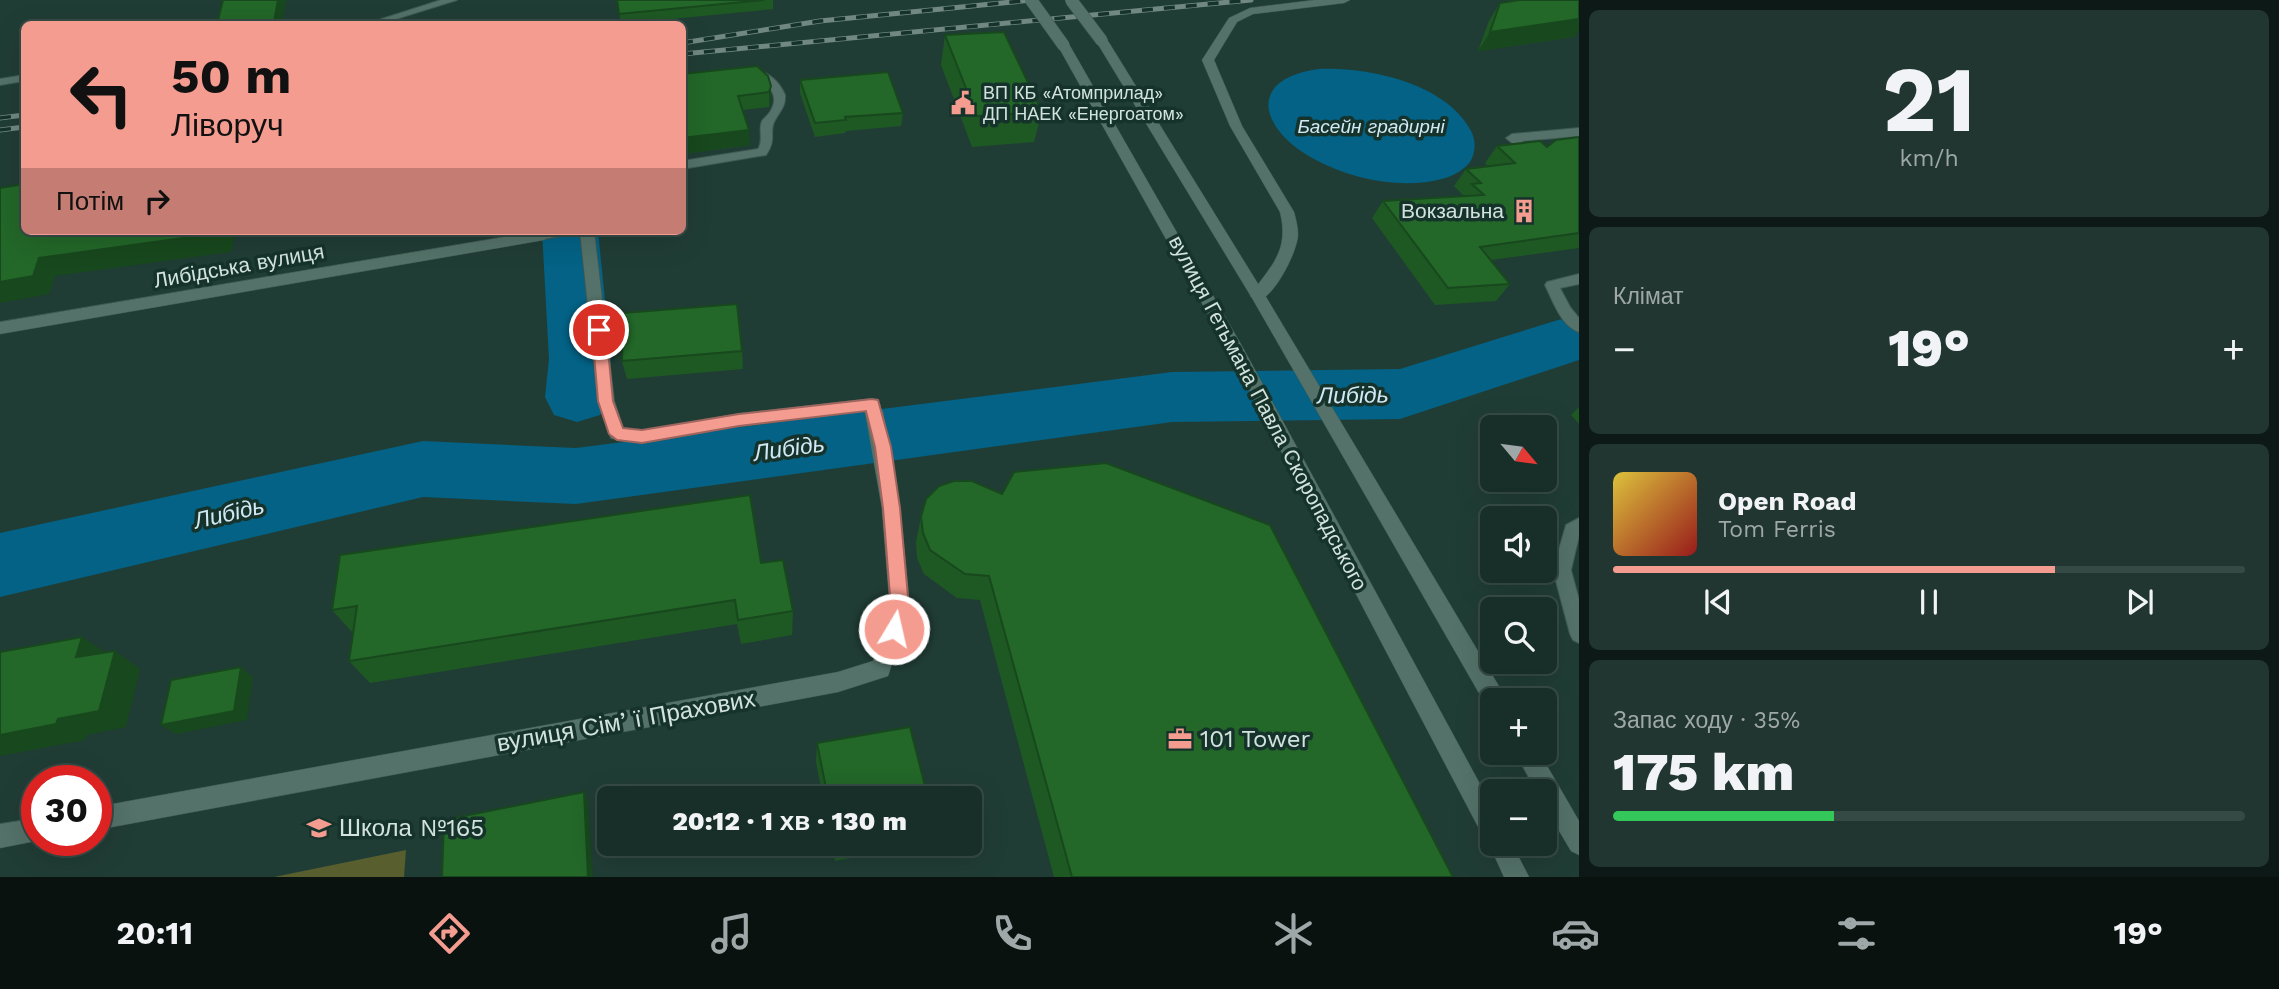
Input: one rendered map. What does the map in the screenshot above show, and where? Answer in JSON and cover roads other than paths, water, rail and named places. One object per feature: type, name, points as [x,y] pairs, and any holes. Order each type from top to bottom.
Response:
[{"type":"main road","name":"вулиця Гетьмана Павла Скоропадського","points":[[1031,0],[1064,47],[1235,348],[1480,808]]},
{"type":"main road","name":"вулиця Гетьмана Павла Скоропадського","points":[[1071,0],[1102,41],[1258,296],[1488,688]]},
{"type":"main road","points":[[1258,296],[1280,266],[1292,238],[1292,225],[1236,126],[1208,60],[1233,20],[1250,11],[1344,0]]},
{"type":"main road","name":"Либідська вулиця","points":[[0,328],[544,235]]},
{"type":"main road","name":"вулиця Сімʼї Прахових","points":[[112,816],[838,682],[881,669],[900,608],[883,447],[873,404]]},
{"type":"main road","points":[[1534,765],[1579,843]]},
{"type":"main road","points":[[0,836],[21,833]]},
{"type":"main road","points":[[1506,856],[1517,877]]},
{"type":"lane","points":[[381,21],[452,0]]},
{"type":"lane","points":[[686,164],[762,152],[768,143],[767,123],[776,114],[780,92],[776,83],[758,74]]},
{"type":"lane","points":[[0,82],[21,78]]},
{"type":"lane","points":[[1534,158],[1513,138],[1579,132]]},
{"type":"lane","points":[[587,235],[606,401],[617,434],[642,437],[739,420],[873,404]]},
{"type":"lane","points":[[1579,279],[1552,285],[1564,310],[1579,327]]},
{"type":"lane","points":[[1579,525],[1572,530],[1562,570],[1579,634]]},
{"type":"water","name":"Басейн градирні","points":[[1319,69],[1382,75],[1404,81],[1444,101],[1459,114],[1473,135],[1474,150],[1470,162],[1456,174],[1445,178],[1398,183],[1354,176],[1314,159],[1282,134],[1272,120],[1268,107],[1271,94],[1279,83],[1295,75]]},
{"type":"waterway","points":[[570,235],[580,359],[577,397]]},
{"type":"waterway","name":"Либідь","points":[[0,565],[423,469],[576,476],[1172,397],[1400,394],[1558,342],[1579,338]]},
{"type":"railway","points":[[686,42],[820,21],[1032,0]]},
{"type":"railway","points":[[686,54],[1251,0]]},
{"type":"railway","points":[[0,118],[21,115]]},
{"type":"railway","points":[[0,130],[21,127]]},
{"type":"place","name":"ВП КБ «Атомприлад» ДП НАЕК «Енергоатом»","points":[[963,103]]},
{"type":"place","name":"Вокзальна","points":[[1524,211]]},
{"type":"place","name":"101 Tower","points":[[1180,739]]},
{"type":"place","name":"Школа №165","points":[[319,828]]}]
